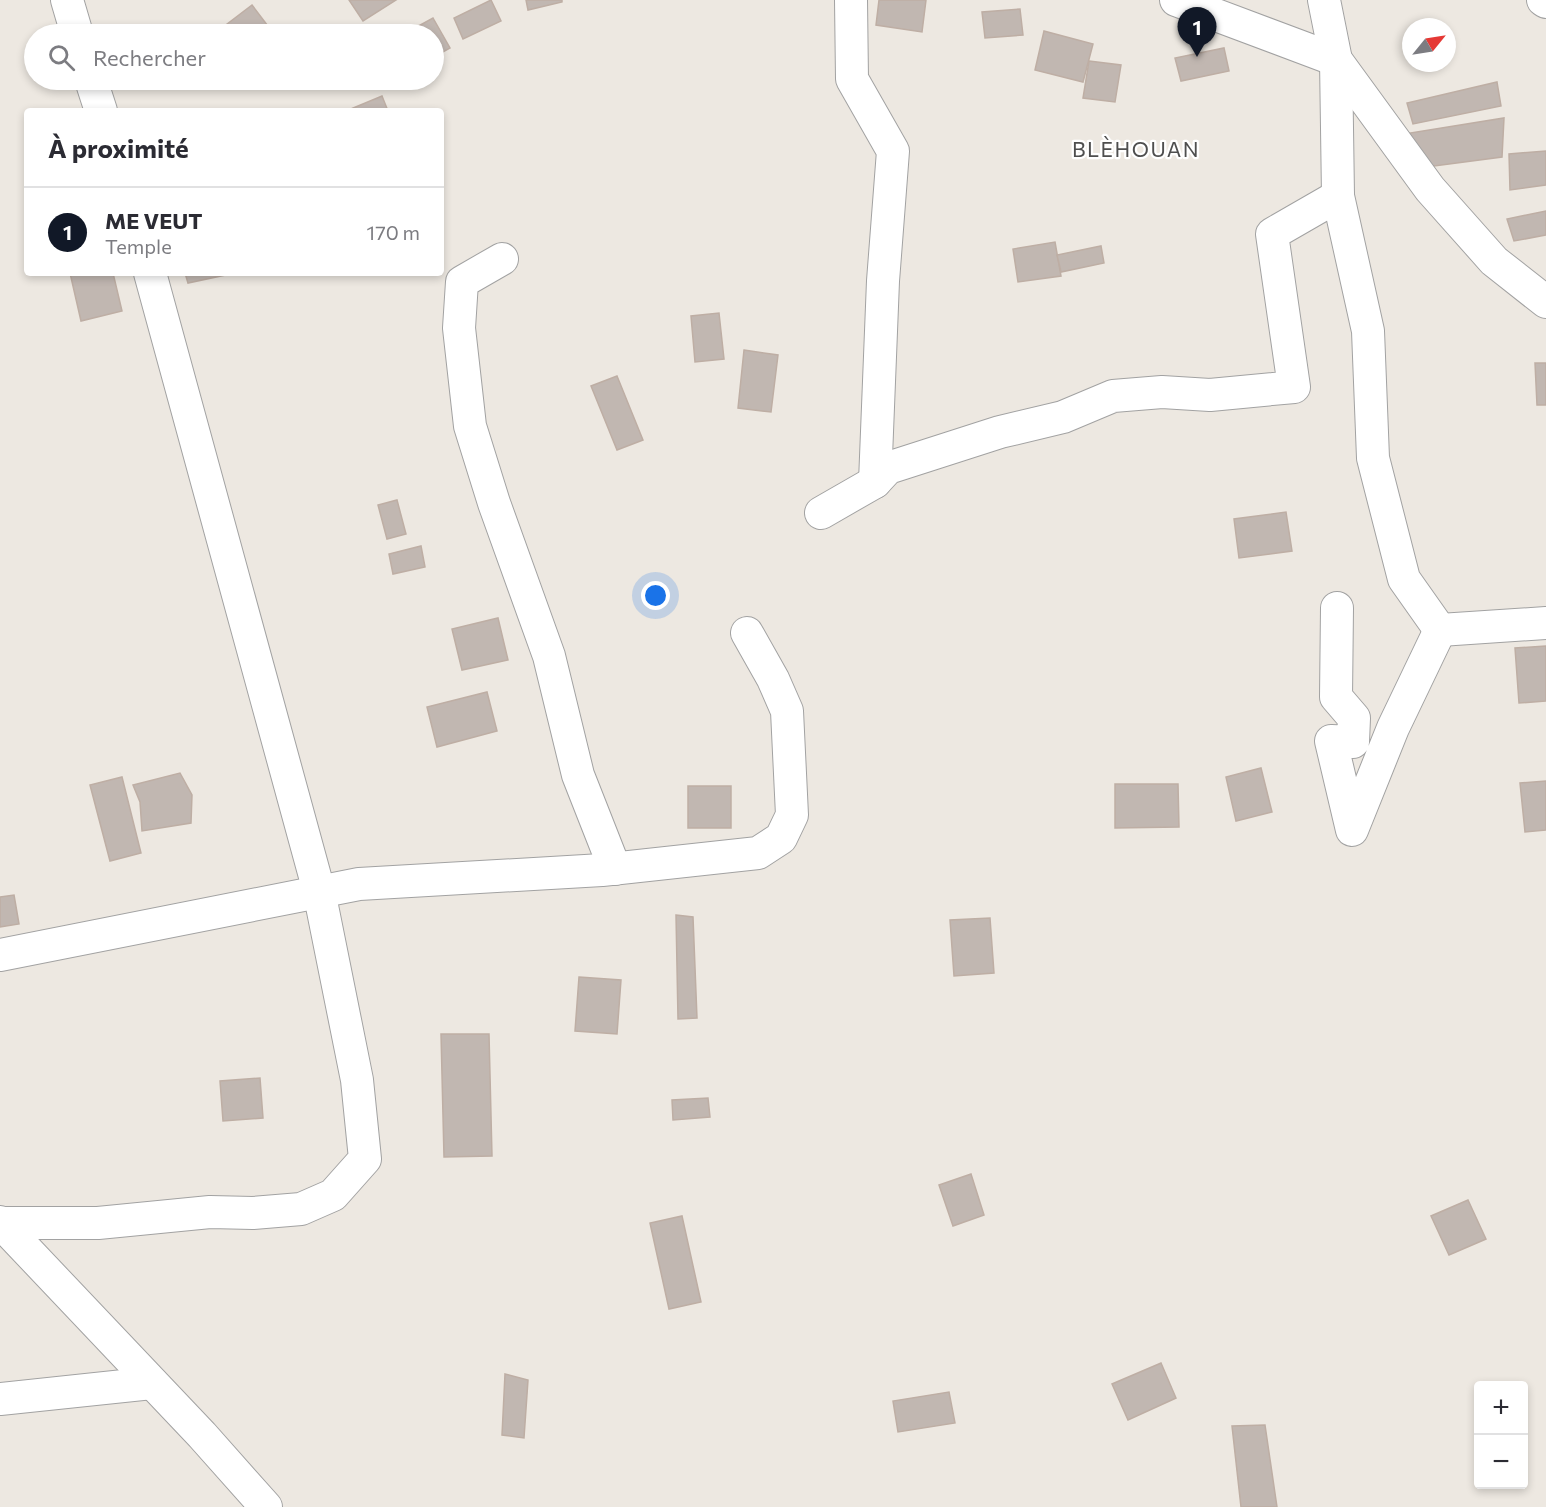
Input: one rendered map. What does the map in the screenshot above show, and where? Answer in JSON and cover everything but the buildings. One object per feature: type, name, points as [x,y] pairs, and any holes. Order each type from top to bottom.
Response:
[{"type":"street","points":[[67,0],[74,24]]},
{"type":"street","points":[[851,0],[852,79],[893,151],[883,281],[875,482]]},
{"type":"street","points":[[1176,0],[1336,60],[1430,189],[1494,261],[1546,302]]},
{"type":"street","points":[[1324,0],[1336,60],[1338,196],[1368,331],[1373,458],[1404,579],[1440,630]]},
{"type":"street","points":[[94,90],[99,108]]},
{"type":"street","points":[[821,513],[875,482],[888,468],[990,435],[1063,417],[1113,396],[1162,392],[1210,395],[1294,387],[1272,234],[1338,196]]},
{"type":"street","points":[[502,258],[462,282],[459,328],[470,426],[494,502],[549,656],[578,776],[615,869]]},
{"type":"street","points":[[0,1222],[98,1223],[210,1212],[253,1213],[301,1209],[333,1195],[365,1159],[357,1080],[319,891],[151,276]]},
{"type":"street","points":[[1337,608],[1336,698],[1354,718],[1353,742],[1330,741],[1352,830],[1393,728],[1440,630]]},
{"type":"street","points":[[1440,630],[1546,623]]},
{"type":"street","points":[[0,955],[359,884],[615,869],[758,853],[781,838],[792,815],[787,711],[773,679],[747,633]]},
{"type":"street","points":[[0,1222],[152,1383],[253,1500]]},
{"type":"street","points":[[0,1399],[152,1383]]},
{"type":"place","name":"ME VEUT","points":[[1197,57]]},
{"type":"district","name":"BLÈHOUAN","points":[[1136,150]]}]
